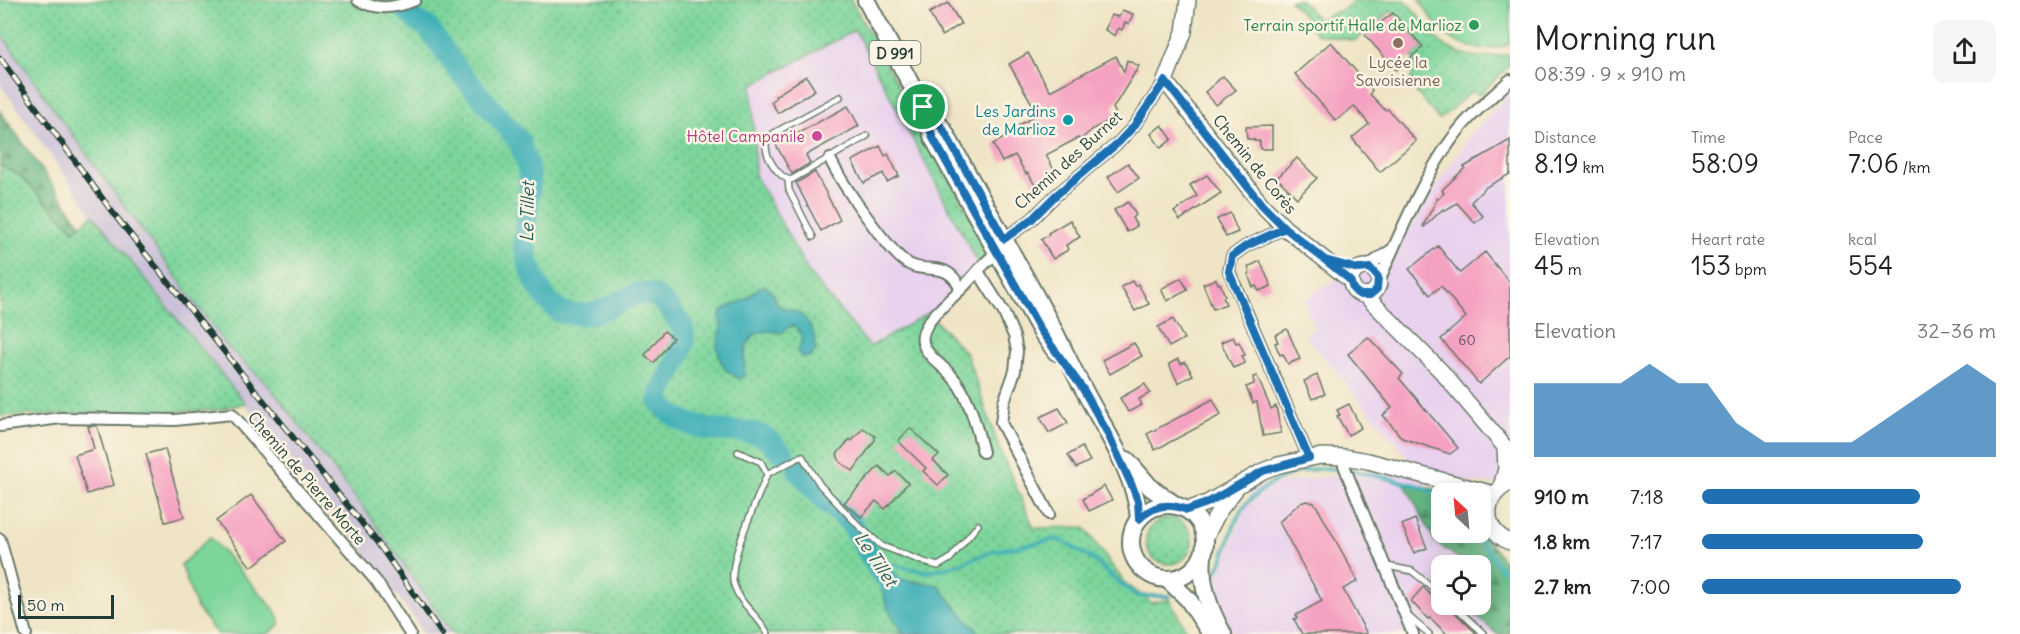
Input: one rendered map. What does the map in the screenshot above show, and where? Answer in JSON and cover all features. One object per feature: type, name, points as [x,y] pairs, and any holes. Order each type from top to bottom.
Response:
[{"type":"main road","name":"D 991","points":[[866,0],[923,107],[933,138],[1001,245]]},
{"type":"main road","points":[[1001,245],[1017,263],[1051,323],[1107,432],[1138,501],[1139,519]]},
{"type":"main road","points":[[1001,245],[1041,331],[1083,389]]},
{"type":"main road","points":[[1107,432],[1151,488],[1196,516],[1202,525],[1206,536],[1202,569],[1203,585],[1223,634]]},
{"type":"main road","points":[[1182,508],[1156,507],[1146,512],[1133,530],[1132,553],[1137,564],[1145,572],[1156,578],[1168,580],[1179,579],[1189,574],[1203,557]]},
{"type":"main road","points":[[1168,580],[1188,599],[1211,634]]},
{"type":"street","points":[[358,0],[375,8],[387,8],[415,0]]},
{"type":"street","name":"Chemin des Burnet","points":[[983,452],[971,412],[961,390],[951,375],[929,353],[922,339],[923,334],[932,319],[976,275],[1001,245],[1119,142],[1134,126],[1165,81],[1184,32],[1187,1]]},
{"type":"street","points":[[1393,249],[1358,272],[1353,289],[1360,295],[1374,292],[1415,203],[1447,147],[1463,126],[1510,80]]},
{"type":"street","name":"Chemin de Corès","points":[[1165,81],[1262,205],[1285,228],[1325,260],[1358,272]]},
{"type":"street","points":[[830,159],[854,201],[897,254],[912,266],[948,271],[956,279],[961,289]]},
{"type":"street","points":[[1285,228],[1246,246],[1232,256],[1229,272],[1309,458]]},
{"type":"street","points":[[1358,272],[1377,273],[1386,315]]},
{"type":"street","points":[[976,275],[981,276],[988,285],[1003,311],[1016,343],[1015,371],[1004,402],[1001,423],[1049,514]]},
{"type":"street","points":[[1365,295],[1441,371],[1507,450],[1502,488],[1491,507]]},
{"type":"street","name":"Chemin de Pierre Morte","points":[[0,426],[61,418],[174,420],[232,414],[376,581],[410,634]]},
{"type":"street","points":[[1182,508],[1207,503],[1263,471],[1309,458],[1346,466],[1368,461],[1405,471],[1502,488]]},
{"type":"street","points":[[1346,466],[1413,634]]},
{"type":"street","points":[[1405,471],[1431,483]]},
{"type":"street","points":[[1206,536],[1219,511],[1239,486]]},
{"type":"street","points":[[1491,525],[1509,543]]},
{"type":"street","points":[[0,539],[26,634]]},
{"type":"lane","points":[[813,237],[793,199],[788,180],[781,175],[770,158],[766,146],[768,139],[774,133],[840,97]]},
{"type":"lane","points":[[788,180],[830,159],[867,136]]},
{"type":"lane","points":[[738,452],[761,462],[767,474]]},
{"type":"lane","points":[[768,634],[744,605],[733,583],[734,561],[767,474],[802,456],[820,485],[860,527],[882,546],[938,566],[950,559],[978,525]]},
{"type":"lane","points":[[1385,566],[1412,570],[1431,586]]},
{"type":"lane","points":[[1404,613],[1429,634]]},
{"type":"lane","points":[[1464,615],[1484,634]]},
{"type":"shaded area","points":[[855,30],[980,267],[933,318],[928,313],[870,347],[809,273],[755,175],[751,86]]},
{"type":"shaded area","points":[[0,32],[226,345],[270,387],[369,515],[453,634],[423,634],[414,618],[355,540],[93,215],[0,84]]},
{"type":"shaded area","points":[[1510,92],[1510,488],[1491,483],[1405,485],[1431,534],[1431,543],[1436,543],[1454,555],[1431,555],[1431,615],[1475,615],[1497,634],[1234,634],[1212,594],[1253,487],[1413,464],[1304,334],[1314,328],[1304,300],[1406,234],[1469,137]]},
{"type":"green space","points":[[0,0],[421,0],[422,2],[425,0],[851,0],[990,252],[980,267],[855,30],[752,85],[755,175],[809,273],[870,347],[928,313],[966,353],[1000,450],[1034,528],[1084,527],[1124,582],[1152,603],[1169,599],[1188,634],[453,634],[369,515],[270,387],[226,345],[58,115],[0,32]]},
{"type":"green space","points":[[1290,0],[1301,0],[1319,20],[1345,8],[1353,0],[1405,0],[1435,37],[1451,49],[1480,57],[1510,54],[1510,65],[1479,95],[1472,91],[1439,120],[1410,84],[1415,61],[1412,56],[1423,47],[1391,11],[1355,41],[1317,34],[1311,28],[1313,26]]},
{"type":"green space","name":"Terrain sportif Halle de Marlioz","points":[[1419,0],[1510,0],[1510,44],[1485,49],[1461,44],[1442,31]]},
{"type":"green space","points":[[0,111],[81,225],[75,231],[19,175],[0,165]]},
{"type":"green space","points":[[0,165],[19,175],[74,230],[93,215],[245,403],[218,410],[0,416]]},
{"type":"green space","points":[[1404,482],[1431,488],[1431,534]]},
{"type":"green space","points":[[1169,518],[1185,525],[1192,541],[1185,557],[1169,564],[1153,557],[1146,541],[1153,525]]},
{"type":"green space","points":[[210,537],[274,609],[280,624],[268,634],[217,634],[197,609],[181,565]]},
{"type":"green space","points":[[1436,543],[1490,543],[1510,568],[1510,634],[1497,634],[1475,615],[1491,615],[1491,555],[1454,555]]},
{"type":"water","points":[[765,286],[773,293],[778,305],[799,313],[805,318],[814,336],[816,350],[810,357],[804,358],[798,353],[802,337],[795,326],[788,327],[782,333],[760,332],[749,342],[745,351],[743,377],[739,379],[726,370],[721,362],[717,346],[721,330],[720,314],[724,309],[746,299],[759,287]]},
{"type":"water","points":[[878,569],[891,578],[939,585],[979,634],[903,634],[886,603]]},
{"type":"building","points":[[948,3],[961,24],[942,36],[929,13]]},
{"type":"building","points":[[1122,10],[1133,14],[1129,24],[1125,22],[1122,30],[1118,28],[1115,36],[1105,30],[1111,15],[1119,17]]},
{"type":"building","points":[[1393,13],[1423,47],[1396,70],[1365,35]]},
{"type":"building","points":[[1331,42],[1372,90],[1370,94],[1385,110],[1388,109],[1416,141],[1380,172],[1352,138],[1369,124],[1354,106],[1336,121],[1295,74]]},
{"type":"building","name":"Les Jardins de Marlioz","points":[[1028,53],[1050,91],[1116,56],[1124,72],[1127,60],[1139,66],[1113,108],[1117,116],[1093,129],[1080,140],[1078,138],[1046,155],[1056,174],[1036,187],[1015,155],[1002,162],[993,144],[1021,129],[1019,125],[1038,114],[1009,64]]},
{"type":"building","points":[[806,76],[815,90],[778,113],[771,102],[776,98],[775,96]]},
{"type":"building","points":[[1223,76],[1236,90],[1216,105],[1205,92]]},
{"type":"building","name":"Hôtel Campanile","points":[[848,106],[859,126],[806,155],[810,163],[792,174],[776,145]]},
{"type":"building","points":[[1162,125],[1172,139],[1161,148],[1151,134]]},
{"type":"building","points":[[1272,126],[1272,149],[1260,149],[1260,141],[1247,139],[1246,127]]},
{"type":"building","points":[[1510,140],[1510,174],[1486,187],[1471,202],[1483,216],[1475,223],[1457,203],[1444,211],[1443,209],[1423,226],[1436,198],[1444,193],[1442,190],[1464,167]]},
{"type":"building","points":[[880,146],[885,156],[888,154],[899,176],[887,182],[883,173],[864,183],[852,161]]},
{"type":"building","points":[[1297,158],[1317,178],[1297,198],[1277,178]]},
{"type":"building","points":[[1128,163],[1139,178],[1118,192],[1108,177]]},
{"type":"building","points":[[815,172],[840,220],[821,231],[796,183]]},
{"type":"building","points":[[1207,175],[1221,193],[1180,220],[1174,212],[1197,196],[1190,185]]},
{"type":"building","points":[[1128,202],[1136,215],[1132,218],[1137,226],[1127,232],[1114,210]]},
{"type":"building","points":[[1230,213],[1238,232],[1226,237],[1217,219]]},
{"type":"building","points":[[1070,220],[1080,237],[1066,245],[1068,250],[1053,259],[1041,239]]},
{"type":"building","points":[[1438,246],[1460,273],[1485,252],[1510,283],[1510,356],[1479,384],[1441,339],[1466,317],[1441,286],[1430,295],[1409,269]]},
{"type":"building","points":[[1260,261],[1271,286],[1259,291],[1256,286],[1253,287],[1248,267]]},
{"type":"building","points":[[1181,278],[1188,290],[1167,301],[1161,289]]},
{"type":"building","points":[[1216,279],[1218,284],[1220,283],[1226,304],[1213,309],[1203,284]]},
{"type":"building","points":[[1132,281],[1135,286],[1138,284],[1149,304],[1135,311],[1121,287]]},
{"type":"building","points":[[1173,319],[1184,339],[1169,347],[1158,327]]},
{"type":"building","points":[[1287,329],[1300,359],[1288,364],[1283,354],[1280,355],[1275,343],[1278,342],[1275,335]]},
{"type":"building","points":[[664,331],[673,338],[654,363],[645,355]]},
{"type":"building","points":[[1233,337],[1236,343],[1239,342],[1245,355],[1242,356],[1245,363],[1233,368],[1221,342]]},
{"type":"building","points":[[1368,337],[1403,374],[1399,378],[1458,448],[1450,454],[1402,438],[1383,415],[1392,408],[1348,354]]},
{"type":"building","points":[[1134,343],[1142,356],[1110,374],[1102,360]]},
{"type":"building","points":[[1178,359],[1181,364],[1185,362],[1193,375],[1178,383],[1169,364]]},
{"type":"building","points":[[1317,375],[1325,394],[1312,399],[1304,381]]},
{"type":"building","points":[[1257,376],[1271,409],[1276,406],[1281,433],[1263,436],[1257,402],[1253,403],[1246,387],[1254,384],[1253,377]]},
{"type":"building","points":[[1145,384],[1150,393],[1139,399],[1142,405],[1128,412],[1120,398]]},
{"type":"building","points":[[1213,399],[1221,415],[1155,450],[1147,434]]},
{"type":"building","points":[[1349,404],[1361,428],[1348,435],[1337,416],[1340,415],[1337,410]]},
{"type":"building","points":[[1059,408],[1068,423],[1049,433],[1040,417]]},
{"type":"building","points":[[88,426],[97,426],[114,485],[87,494],[75,455],[94,449]]},
{"type":"building","points":[[863,428],[875,436],[875,440],[853,471],[840,462],[837,454]]},
{"type":"building","points":[[910,428],[939,455],[933,460],[948,475],[938,485],[923,471],[926,468],[898,441]]},
{"type":"building","points":[[1082,447],[1090,461],[1076,468],[1068,455]]},
{"type":"building","points":[[165,449],[184,517],[165,522],[146,454]]},
{"type":"building","points":[[879,466],[890,476],[896,471],[908,483],[885,509],[876,501],[861,517],[844,503]]},
{"type":"building","points":[[1104,486],[1112,500],[1089,511],[1083,499]]},
{"type":"building","points":[[251,495],[286,541],[251,567],[216,521]]},
{"type":"building","points":[[1307,501],[1314,503],[1317,507],[1358,581],[1343,589],[1367,634],[1302,634],[1294,619],[1297,618],[1296,615],[1322,601],[1279,522],[1300,503]]},
{"type":"building","points":[[1415,519],[1427,548],[1414,553],[1402,525]]},
{"type":"building","points":[[1423,587],[1431,595],[1431,615],[1457,615],[1477,634],[1447,634],[1411,601]]},
{"type":"waterway","name":"Le Tillet","points":[[403,0],[406,10],[417,21],[427,26],[458,70],[519,141],[527,163],[530,182],[524,243],[537,285],[547,300],[561,313],[582,314],[605,309],[642,293],[661,300],[683,328],[684,335],[678,359],[659,400],[663,406],[676,417],[699,427],[760,435],[783,454]]},
{"type":"waterway","points":[[1217,571],[1234,525],[1243,509],[1266,487],[1283,477],[1300,471],[1336,469],[1375,475],[1431,491]]},
{"type":"waterway","name":"Le Tillet","points":[[798,470],[827,503],[852,524],[878,569],[898,592]]},
{"type":"waterway","points":[[874,561],[928,572],[957,565],[993,551],[1059,539],[1094,560],[1137,596],[1169,596]]},
{"type":"waterway","points":[[1482,543],[1500,568],[1510,572]]},
{"type":"railway","points":[[0,58],[113,213],[377,542],[442,634]]},
{"type":"place","name":"Terrain sportif Halle de Marlioz","points":[[1474,25]]},
{"type":"place","name":"Lycée la Savoisienne","points":[[1398,43]]},
{"type":"place","name":"Les Jardins de Marlioz","points":[[1068,120]]},
{"type":"place","name":"Hôtel Campanile","points":[[817,136]]},
{"type":"route","points":[[923,107],[933,138],[1041,331],[1083,389],[1107,432],[1138,501],[1139,519],[1156,507],[1177,506],[1187,510],[1207,503],[1263,471],[1309,458],[1229,272],[1232,256],[1246,246],[1285,228],[1325,260],[1358,269],[1366,267],[1374,270],[1379,281],[1377,289],[1370,295],[1360,295],[1353,289],[1350,280],[1314,253],[1285,228],[1262,205],[1165,81],[1134,126],[1119,142],[1055,196],[1031,220],[1004,239],[943,129],[923,107]]}]
